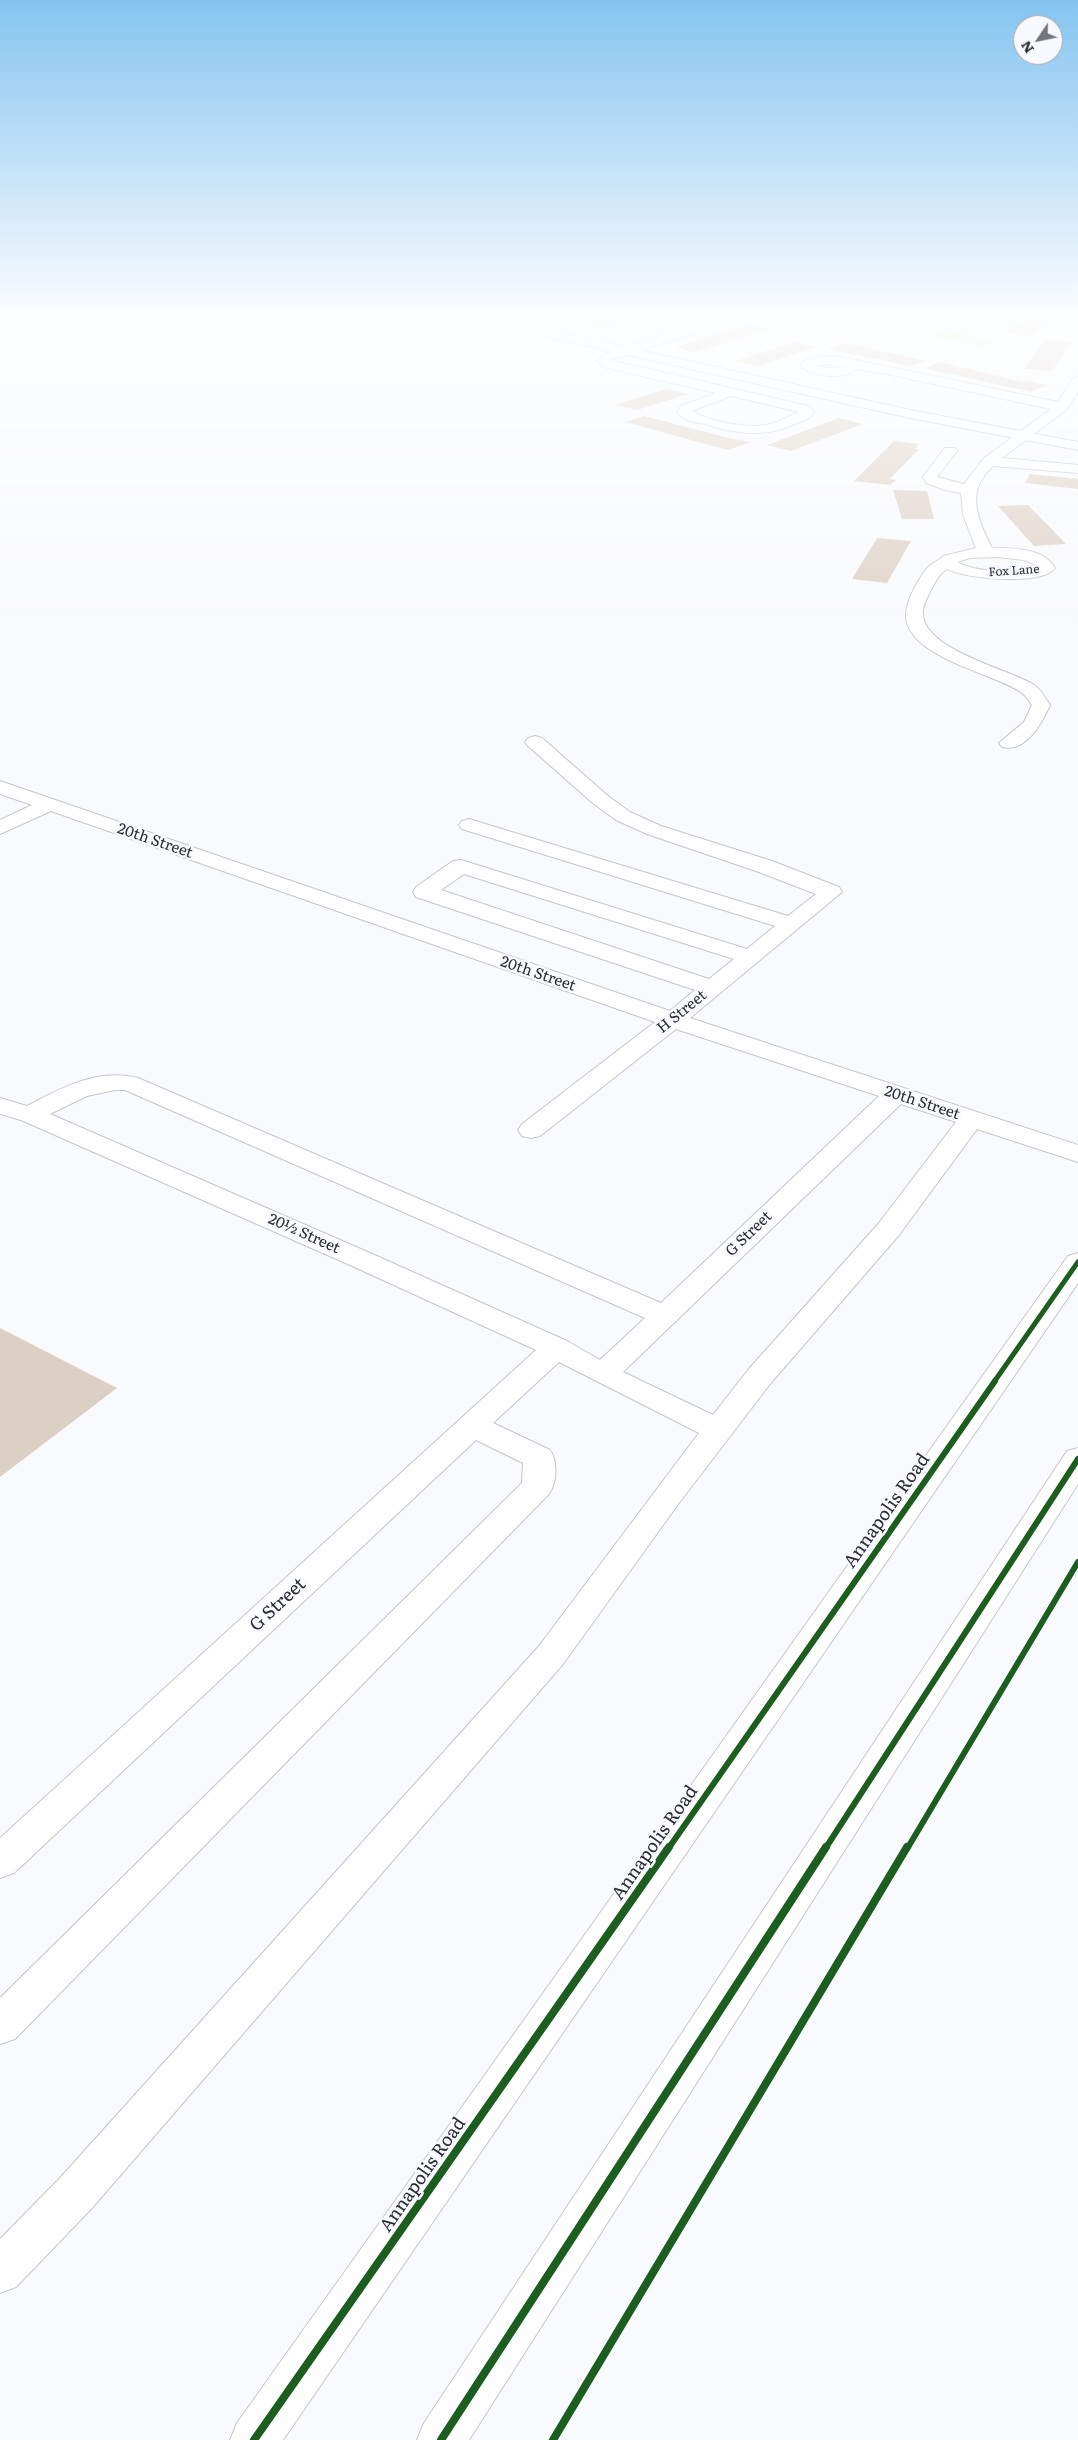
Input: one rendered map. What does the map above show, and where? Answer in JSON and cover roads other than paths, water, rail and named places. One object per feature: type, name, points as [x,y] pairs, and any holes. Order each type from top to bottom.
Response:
[{"type":"street","points":[[745,429],[765,429]]},
{"type":"street","points":[[988,429],[1078,446]]},
{"type":"street","points":[[950,451],[930,477],[931,480],[950,486],[969,488],[980,470],[989,461],[1034,429]]},
{"type":"street","points":[[1025,436],[1078,439]]},
{"type":"street","points":[[989,461],[1078,469]]},
{"type":"street","name":"Fox Lane","points":[[969,488],[968,503],[975,531],[987,552]]},
{"type":"street","name":"Fox Lane","points":[[948,563],[954,568],[967,572],[984,574],[1032,572],[1047,568],[1044,562],[1032,557],[1012,553],[987,552],[957,556],[949,559],[948,563],[934,570],[916,603],[914,616],[921,632],[931,643],[948,653],[1029,689],[1041,705],[1032,725],[1009,743]]},
{"type":"street","name":"H Street","points":[[531,1130],[673,1020],[831,892],[764,866],[654,830],[623,816],[601,800],[535,742]]},
{"type":"street","name":"20th Street","points":[[0,787],[673,1020],[1078,1154]]},
{"type":"street","points":[[0,828],[48,805]]},
{"type":"street","points":[[470,825],[791,924]]},
{"type":"street","points":[[712,988],[424,892],[461,866],[750,957]]},
{"type":"street","points":[[30,1115],[88,1085],[111,1080],[129,1082],[664,1315]]},
{"type":"street","name":"G Street","points":[[603,1374],[895,1095]]},
{"type":"street","name":"20½ Street","points":[[0,1106],[30,1115],[360,1259],[556,1348],[603,1374],[719,1430]]},
{"type":"street","points":[[0,2271],[76,2193],[551,1655],[668,1495],[759,1377],[889,1229],[971,1118]]},
{"type":"street","name":"Annapolis Road","points":[[254,2440],[1078,1262]]},
{"type":"street","name":"G Street","points":[[0,1862],[556,1348]]},
{"type":"street","points":[[0,2026],[538,1486],[540,1458],[473,1426]]},
{"type":"street","points":[[441,2440],[1078,1459]]}]
